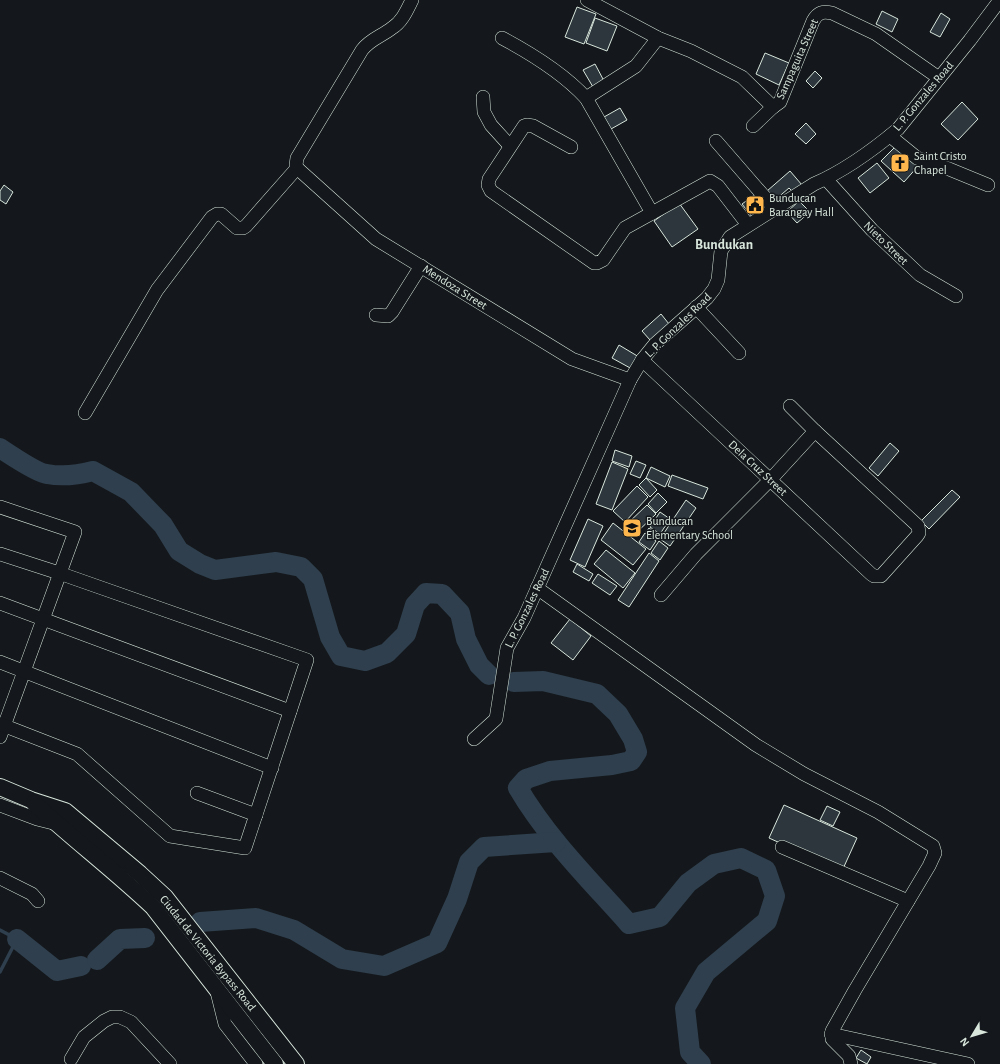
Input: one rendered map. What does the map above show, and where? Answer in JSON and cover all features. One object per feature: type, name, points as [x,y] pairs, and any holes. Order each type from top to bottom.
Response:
[{"type":"main road","name":"Ciudad de Victoria Bypass Road","points":[[0,787],[31,800],[65,811],[165,897],[296,1064]]},
{"type":"main road","name":"Ciudad de Victoria Bypass Road","points":[[31,800],[56,824],[130,886],[153,908],[217,992],[275,1064]]},
{"type":"main road","points":[[153,908],[165,897]]},
{"type":"main road","points":[[191,957],[204,947]]},
{"type":"street","points":[[85,413],[157,290],[212,217],[217,214],[221,214],[234,226],[243,228],[297,168],[297,158],[366,44],[392,29],[399,23],[412,0]]},
{"type":"street","name":"Sampaguita Street","points":[[587,0],[658,38],[691,51],[742,77],[773,107],[780,102],[813,21],[820,13],[825,11],[876,34],[939,78]]},
{"type":"street","name":"L. P. Gonzales Road","points":[[474,739],[496,719],[507,648],[524,618],[630,380],[642,360],[655,344],[707,298],[714,289],[718,280],[721,251],[730,237],[814,184],[826,179],[853,162],[890,136],[903,123],[1000,0]]},
{"type":"street","points":[[502,38],[521,48],[572,83],[586,98],[652,213]]},
{"type":"street","points":[[586,98],[636,66],[658,38]]},
{"type":"street","points":[[483,98],[484,112],[491,126],[510,146]]},
{"type":"street","points":[[753,126],[773,107]]},
{"type":"street","points":[[571,147],[530,125],[524,126],[489,179],[488,185],[489,188],[594,263],[598,263],[603,260],[625,228],[710,181],[718,186],[748,226]]},
{"type":"street","points":[[890,136],[917,158],[988,185]]},
{"type":"street","points":[[716,141],[775,209]]},
{"type":"street","name":"Mendoza Street","points":[[297,168],[376,239],[572,359],[630,380]]},
{"type":"street","name":"Nieto Street","points":[[826,179],[872,230],[920,275],[956,296]]},
{"type":"street","points":[[376,315],[388,316],[392,312],[421,266]]},
{"type":"street","points":[[696,307],[740,353]]},
{"type":"street","name":"Dela Cruz Street","points":[[642,360],[874,576],[881,576],[917,536],[919,533],[918,526],[815,431]]},
{"type":"street","points":[[661,595],[696,554],[815,431],[790,406]]},
{"type":"street","points":[[0,507],[75,532],[59,573],[24,671],[1,729],[77,754],[170,836],[245,848],[307,660],[59,573],[0,554]]},
{"type":"street","points":[[537,588],[756,745],[804,774],[878,812],[933,846],[935,853],[929,866],[855,990],[831,1034]]},
{"type":"street","points":[[0,603],[290,711]]},
{"type":"street","points":[[0,662],[272,768]]},
{"type":"street","points":[[197,793],[256,815]]},
{"type":"street","points":[[0,805],[36,819],[56,824]]},
{"type":"street","points":[[782,847],[908,901]]},
{"type":"street","points":[[0,878],[32,894],[38,901]]},
{"type":"street","name":"Ciudad de Victoria Bypass Road","points":[[217,992],[225,1024],[256,1064]]},
{"type":"street","points":[[71,1059],[84,1037],[104,1021],[112,1017],[120,1017],[131,1022],[170,1064]]},
{"type":"street","points":[[831,1034],[834,1041],[849,1056],[851,1064]]},
{"type":"street","points":[[831,1034],[968,1064]]},
{"type":"building","points":[[577,7],[596,14],[584,44],[565,37]]},
{"type":"building","points":[[882,11],[898,19],[892,32],[876,24]]},
{"type":"building","points":[[941,13],[950,19],[940,37],[930,32]]},
{"type":"building","points":[[595,18],[617,26],[607,51],[586,43]]},
{"type":"building","points":[[765,53],[789,63],[779,85],[756,74]]},
{"type":"building","points":[[595,64],[604,81],[593,87],[583,70]]},
{"type":"building","points":[[815,71],[822,78],[813,88],[806,81]]},
{"type":"building","points":[[962,102],[978,119],[958,140],[941,124]]},
{"type":"building","points":[[620,108],[627,120],[611,129],[604,117]]},
{"type":"building","points":[[806,123],[816,134],[806,144],[795,134]]},
{"type":"building","name":"Saint Cristo Chapel","points":[[897,145],[919,165],[904,182],[881,161]]},
{"type":"building","points":[[877,163],[889,178],[870,193],[858,178]]},
{"type":"building","points":[[790,171],[802,185],[794,193],[789,188],[775,200],[767,191]]},
{"type":"building","points":[[4,185],[13,192],[6,204],[0,200],[0,191]]},
{"type":"building","name":"Bunducan Barangay Hall","points":[[757,193],[768,206],[753,218],[742,204]]},
{"type":"building","points":[[799,201],[810,212],[797,223],[787,212]]},
{"type":"building","points":[[679,203],[698,229],[672,247],[654,221]]},
{"type":"building","points":[[661,314],[669,324],[650,340],[642,331]]},
{"type":"building","points":[[619,345],[639,357],[632,369],[612,358]]},
{"type":"building","points":[[890,443],[899,451],[878,476],[869,468]]},
{"type":"building","points":[[615,450],[632,456],[629,467],[612,461]]},
{"type":"building","points":[[636,461],[646,465],[640,478],[630,474]]},
{"type":"building","points":[[612,462],[628,469],[612,510],[596,504]]},
{"type":"building","points":[[651,467],[670,476],[665,487],[646,478]]},
{"type":"building","points":[[672,475],[708,488],[703,499],[668,486]]},
{"type":"building","points":[[646,478],[657,490],[650,497],[639,485]]},
{"type":"building","points":[[637,486],[648,497],[625,522],[613,511]]},
{"type":"building","points":[[952,490],[960,497],[929,529],[921,521]]},
{"type":"building","points":[[658,493],[667,502],[656,513],[648,504]]},
{"type":"building","points":[[686,500],[696,508],[670,546],[660,539]]},
{"type":"building","points":[[647,505],[656,514],[635,534],[626,525]]},
{"type":"building","points":[[660,512],[670,519],[660,534],[650,527]]},
{"type":"building","points":[[588,519],[603,526],[585,567],[570,560]]},
{"type":"building","points":[[613,523],[646,549],[633,565],[601,540]]},
{"type":"building","points":[[649,528],[660,536],[657,540],[646,532]]},
{"type":"building","points":[[645,533],[656,541],[650,550],[639,542]]},
{"type":"building","points":[[659,541],[668,548],[660,560],[651,553]]},
{"type":"building","points":[[606,550],[635,573],[623,588],[594,564]]},
{"type":"building","points":[[649,553],[659,561],[629,607],[618,600]]},
{"type":"building","points":[[577,564],[593,574],[589,581],[573,572]]},
{"type":"building","points":[[598,574],[617,586],[610,595],[592,583]]},
{"type":"building","points":[[570,619],[591,636],[573,660],[551,643]]},
{"type":"building","points":[[784,805],[857,838],[842,871],[769,838]]},
{"type":"building","points":[[827,806],[840,812],[833,826],[820,820]]},
{"type":"building","points":[[861,1050],[871,1057],[867,1064],[856,1058]]},
{"type":"waterway","points":[[0,448],[42,473],[65,475],[93,471],[131,492],[163,525],[179,551],[200,564],[215,570],[276,562],[301,567],[313,579],[330,637],[341,656],[365,661],[387,653],[406,634],[415,605],[426,593],[442,594],[460,613],[466,639],[479,665],[489,675]]},
{"type":"waterway","points":[[514,682],[543,681],[597,694],[618,714],[633,739],[637,752],[631,761],[612,765],[550,771],[526,779],[518,788],[556,842],[629,924],[660,917],[688,883],[714,864],[741,858],[766,870],[775,896],[767,921],[706,972],[685,1008],[690,1052],[701,1064]]},
{"type":"waterway","points":[[200,922],[256,918],[294,930],[342,959],[384,966],[437,943],[457,899],[469,862],[484,847],[556,842]]},
{"type":"waterway","points":[[0,930],[17,939],[0,972]]},
{"type":"waterway","points":[[97,960],[120,939],[145,938]]},
{"type":"waterway","points":[[17,939],[57,971],[81,966]]},
{"type":"place","name":"Saint Cristo Chapel","points":[[900,163]]},
{"type":"place","name":"Bunducan Barangay Hall","points":[[755,205]]},
{"type":"place","name":"Bunducan Elementary School","points":[[632,528]]},
{"type":"district","name":"Bundukan","points":[[724,245]]}]
